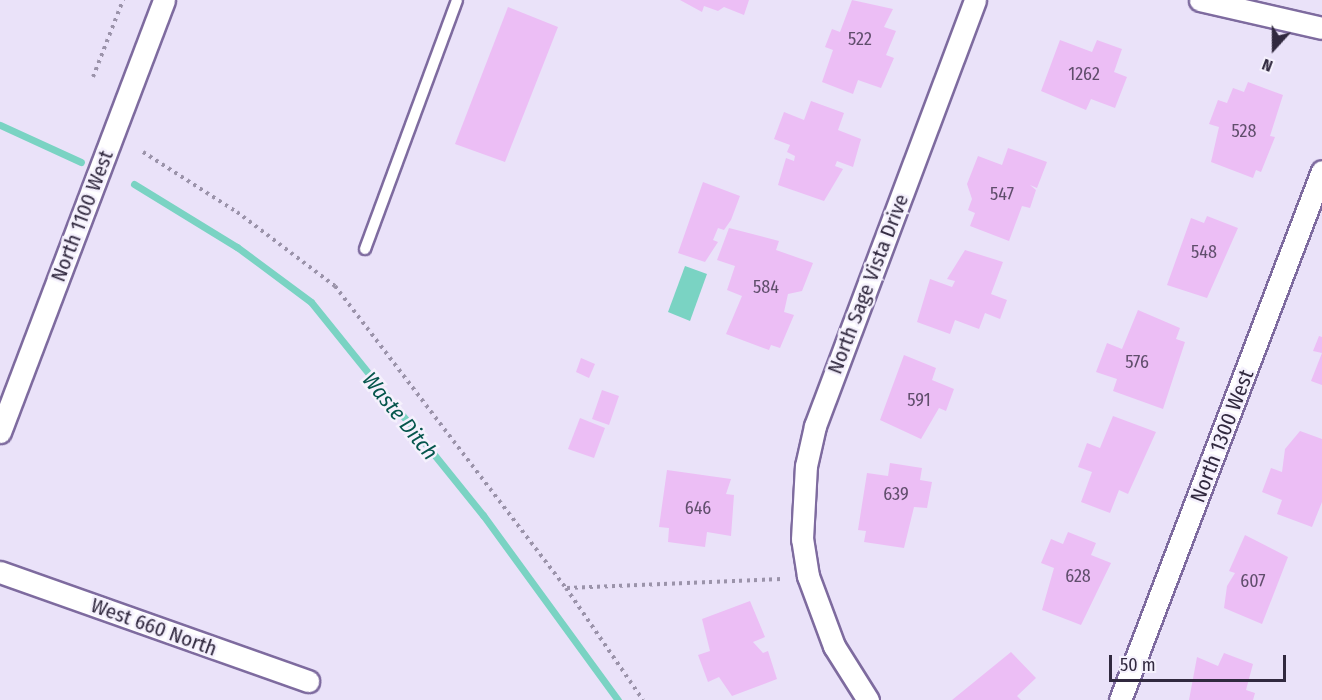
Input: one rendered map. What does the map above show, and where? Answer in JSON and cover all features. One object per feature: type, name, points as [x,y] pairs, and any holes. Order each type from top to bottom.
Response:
[{"type":"street","name":"North 1100 West","points":[[0,432],[164,0]]},
{"type":"street","name":"North Sage Vista Drive","points":[[868,700],[834,646],[808,576],[801,502],[814,426],[975,0]]},
{"type":"street","points":[[1200,0],[1322,28]]},
{"type":"street","name":"North 1300 West","points":[[1120,700],[1322,171]]},
{"type":"street","name":"West 660 North","points":[[0,572],[308,681]]},
{"type":"lane","points":[[365,249],[458,0]]},
{"type":"path","points":[[93,77],[123,0]]},
{"type":"path","points":[[143,152],[237,212],[335,286],[566,588],[643,700]]},
{"type":"path","points":[[566,588],[782,579]]},
{"type":"shaded area","points":[[685,266],[707,274],[690,321],[668,312]]},
{"type":"building","points":[[680,0],[749,0],[744,15],[724,7],[718,11],[704,6],[702,12]]},
{"type":"building","points":[[852,0],[893,9],[884,27],[896,31],[886,55],[894,58],[881,88],[858,80],[853,94],[822,82],[833,50],[825,47],[832,29],[840,32]]},
{"type":"building","points":[[508,7],[558,27],[505,162],[455,144]]},
{"type":"building","points":[[1060,40],[1092,52],[1097,40],[1122,49],[1114,72],[1127,77],[1115,108],[1091,99],[1086,110],[1041,91]]},
{"type":"building","points":[[1248,82],[1283,95],[1270,136],[1275,137],[1261,172],[1256,170],[1253,178],[1211,162],[1219,127],[1209,124],[1218,100],[1227,103],[1233,88],[1244,92]]},
{"type":"building","points":[[811,101],[844,113],[838,130],[861,139],[853,167],[837,161],[835,166],[843,169],[824,201],[778,185],[786,158],[794,161],[795,156],[787,152],[790,145],[774,139],[784,112],[804,120]]},
{"type":"building","points":[[1008,148],[1047,162],[1037,188],[1030,185],[1036,190],[1030,208],[1022,206],[1009,241],[970,226],[975,213],[968,210],[972,199],[967,184],[978,156],[1002,165]]},
{"type":"building","points":[[703,182],[740,196],[731,220],[724,230],[718,228],[713,240],[718,242],[705,262],[678,253]]},
{"type":"building","points":[[1207,216],[1238,228],[1207,298],[1167,285],[1191,218],[1204,223]]},
{"type":"building","points":[[729,228],[779,241],[776,250],[813,263],[802,291],[788,294],[784,312],[794,315],[780,348],[771,345],[769,350],[726,334],[742,296],[727,290],[735,266],[717,260]]},
{"type":"building","points":[[965,250],[1003,262],[991,294],[1007,300],[1000,319],[985,313],[979,329],[955,320],[950,334],[917,322],[930,279],[952,287],[955,281],[947,279]]},
{"type":"building","points":[[1138,310],[1180,328],[1176,339],[1185,342],[1163,409],[1113,391],[1117,379],[1096,372],[1107,343],[1122,349]]},
{"type":"building","points":[[1319,336],[1322,337],[1322,353],[1313,351]]},
{"type":"building","points":[[1322,353],[1322,385],[1311,381]]},
{"type":"building","points":[[904,355],[936,368],[932,380],[954,389],[946,411],[939,408],[921,439],[880,420]]},
{"type":"building","points":[[581,358],[595,364],[589,378],[576,372]]},
{"type":"building","points":[[602,390],[619,396],[609,425],[592,419]]},
{"type":"building","points":[[1113,416],[1156,432],[1128,494],[1119,490],[1110,513],[1081,502],[1092,472],[1078,467],[1087,443],[1100,448]]},
{"type":"building","points":[[580,418],[605,428],[594,458],[568,449]]},
{"type":"building","points":[[1300,431],[1322,439],[1322,502],[1312,527],[1277,514],[1282,500],[1262,492],[1271,468],[1282,472],[1285,449]]},
{"type":"building","points":[[890,463],[922,468],[920,480],[932,482],[927,508],[914,507],[904,548],[864,542],[866,531],[858,530],[867,473],[888,476]]},
{"type":"building","points":[[667,470],[731,479],[726,494],[734,495],[731,536],[707,532],[705,547],[668,542],[669,528],[659,527]]},
{"type":"building","points":[[1068,532],[1096,543],[1091,555],[1111,563],[1081,625],[1042,610],[1054,568],[1041,563],[1051,539],[1063,544]]},
{"type":"building","points":[[1245,535],[1288,557],[1262,624],[1224,608],[1227,586],[1235,573],[1229,571]]},
{"type":"building","points":[[750,601],[765,637],[753,642],[763,653],[768,651],[777,679],[732,696],[719,677],[708,682],[698,655],[710,651],[702,619]]},
{"type":"building","points":[[1011,652],[1036,678],[1017,696],[1021,700],[952,700]]},
{"type":"building","points":[[1224,653],[1253,664],[1246,690],[1255,693],[1253,700],[1189,700],[1197,657],[1218,666]]},
{"type":"waterway","name":"Waste Ditch","points":[[0,125],[81,162]]},
{"type":"waterway","name":"Waste Ditch","points":[[134,184],[237,247],[311,302],[483,515],[618,700]]}]
